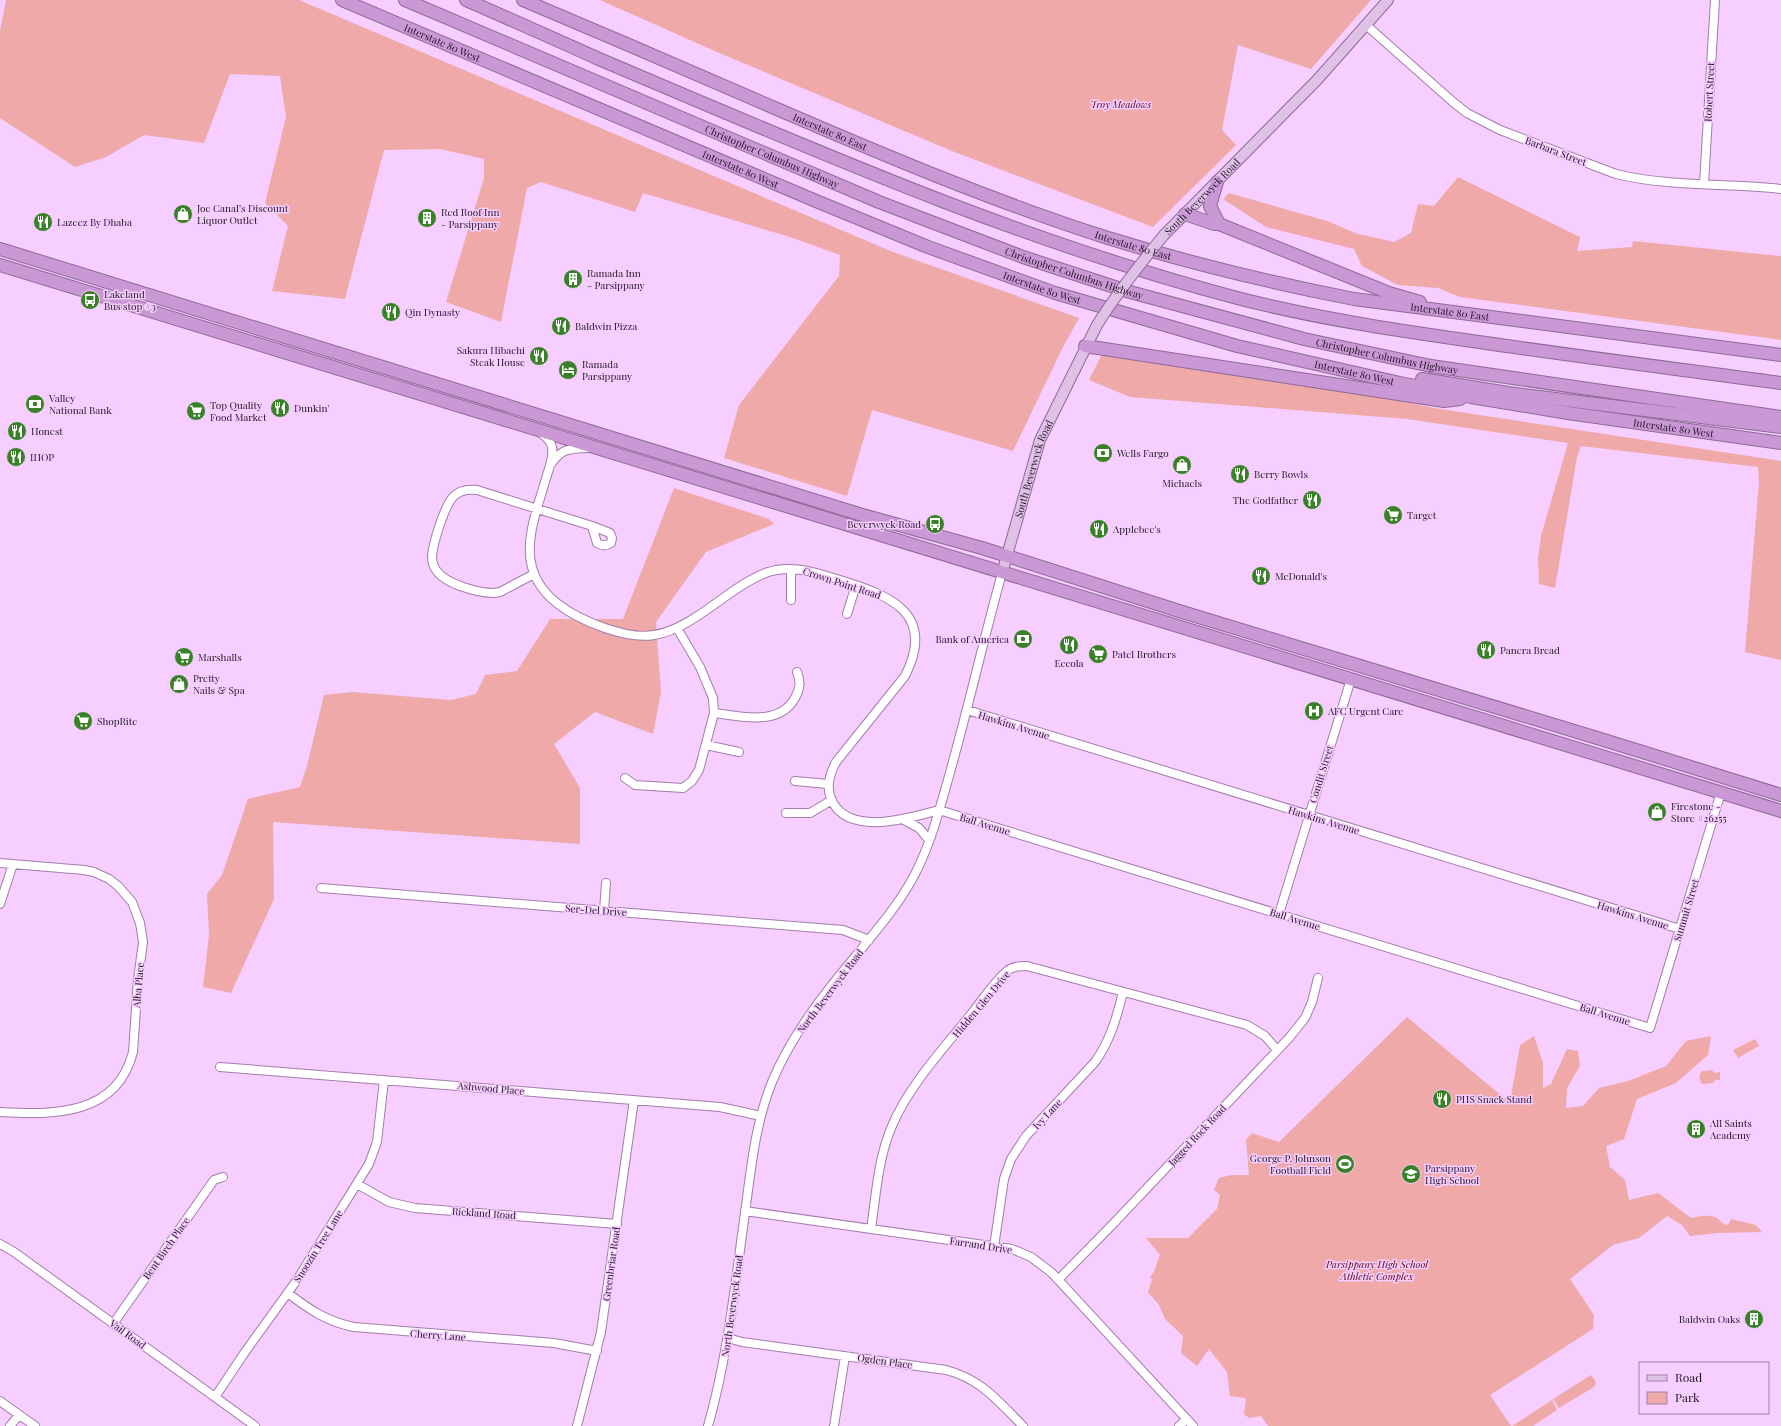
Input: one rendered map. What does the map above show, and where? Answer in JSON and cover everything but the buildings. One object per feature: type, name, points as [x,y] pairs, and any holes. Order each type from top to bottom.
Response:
[{"type":"highway","name":"Interstate 80 West","points":[[342,0],[921,245],[1055,293],[1237,346],[1304,362],[1471,397],[1568,413],[1781,443]]},
{"type":"highway","name":"Christopher Columbus Highway","points":[[405,0],[879,202],[978,241],[1130,292],[1304,339],[1423,364],[1498,377],[1781,417]]},
{"type":"highway","points":[[466,0],[595,57],[923,194],[1048,240],[1175,281],[1242,299],[1347,322],[1619,362],[1781,383]]},
{"type":"highway","name":"Interstate 80 East","points":[[524,0],[969,189],[1106,237],[1179,259],[1304,289],[1354,299],[1781,355]]},
{"type":"highway","points":[[1217,182],[1210,206],[1219,224]]},
{"type":"highway","points":[[1185,214],[1214,224],[1219,224],[1389,293],[1454,312]]},
{"type":"highway","points":[[0,249],[859,514],[1007,556],[1179,611],[1607,741],[1781,796]]},
{"type":"highway","points":[[0,265],[1781,811]]},
{"type":"highway","points":[[1160,324],[1302,356],[1421,379],[1508,392],[1781,427]]},
{"type":"highway","points":[[1085,346],[1444,401],[1471,397]]},
{"type":"main road","name":"South Beverwyck Road","points":[[1002,573],[1036,450],[1050,417],[1097,325],[1135,270],[1164,235],[1317,80],[1388,0]]},
{"type":"street","name":"Robert Street","points":[[1704,184],[1715,0]]},
{"type":"street","name":"Barbara Street","points":[[1366,25],[1453,102],[1481,121],[1616,174],[1649,181],[1781,189]]},
{"type":"street","name":"Crown Point Road","points":[[538,430],[551,443],[552,449],[551,464],[530,539],[529,558],[534,574],[545,591],[557,603],[602,627],[622,634],[643,636],[664,633],[677,628],[753,579],[778,570],[791,569],[800,569],[822,574],[856,585],[880,594],[901,607],[908,616],[913,629],[914,645],[913,656],[905,676],[836,762],[829,777],[828,784]]},
{"type":"street","points":[[551,464],[557,455],[566,450],[592,447]]},
{"type":"street","points":[[534,574],[500,592],[489,593],[458,585],[443,578],[434,566],[432,555],[444,511],[452,498],[461,492],[477,490],[592,526]]},
{"type":"street","points":[[791,569],[791,600]]},
{"type":"street","name":"North Beverwyck Road","points":[[708,1426],[718,1392],[728,1338],[750,1176],[761,1116],[772,1083],[795,1037],[809,1015],[869,940],[902,896],[915,874],[939,810],[967,710],[1002,573]]},
{"type":"street","points":[[847,614],[856,585]]},
{"type":"street","points":[[625,778],[635,785],[683,788],[692,781],[699,770],[714,713],[713,698],[700,667],[677,628]]},
{"type":"street","points":[[714,713],[751,718],[771,716],[793,701],[800,686],[800,680],[797,672]]},
{"type":"street","name":"Condit Street","points":[[1279,914],[1351,679]]},
{"type":"street","name":"Hawkins Avenue","points":[[967,710],[1680,929]]},
{"type":"street","points":[[706,745],[739,752]]},
{"type":"street","points":[[795,781],[828,784],[832,800],[839,811],[858,820],[879,822],[902,819],[939,810]]},
{"type":"street","name":"Summit Street","points":[[1650,1028],[1722,792]]},
{"type":"street","points":[[786,813],[810,813],[832,800]]},
{"type":"street","name":"Ball Avenue","points":[[939,810],[1650,1028]]},
{"type":"street","points":[[902,819],[919,828],[929,840]]},
{"type":"street","name":"Alba Place","points":[[0,863],[84,870],[94,872],[109,879],[132,902],[140,923],[142,942],[133,1052],[130,1063],[120,1081],[104,1096],[86,1106],[50,1114],[0,1112]]},
{"type":"street","points":[[0,904],[13,864]]},
{"type":"street","points":[[604,911],[606,883]]},
{"type":"street","name":"Ser-Del Drive","points":[[321,888],[843,930],[869,940]]},
{"type":"street","name":"Hidden Glen Drive","points":[[871,1229],[879,1173],[886,1142],[899,1110],[914,1087],[1007,971],[1017,966],[1027,966],[1247,1025],[1265,1036],[1278,1050]]},
{"type":"street","name":"Jagged Rock Road","points":[[1058,1280],[1130,1207],[1278,1050],[1305,1018],[1312,1002],[1318,978]]},
{"type":"street","name":"Ivy Lane","points":[[994,1247],[1004,1179],[1011,1159],[1026,1136],[1095,1062],[1102,1052],[1116,1019],[1123,992]]},
{"type":"street","name":"Ashwood Place","points":[[220,1067],[720,1107],[761,1116]]},
{"type":"street","name":"Snoozin Tree Lane","points":[[215,1397],[288,1292],[357,1184],[368,1164],[377,1142],[384,1080]]},
{"type":"street","name":"Greenbriar Road","points":[[577,1426],[597,1351],[617,1224],[634,1100]]},
{"type":"street","name":"Bent Birch Place","points":[[113,1324],[214,1180],[223,1177]]},
{"type":"street","name":"Rickland Road","points":[[357,1184],[389,1202],[415,1208],[617,1224]]},
{"type":"street","name":"Farrand Drive","points":[[745,1211],[1012,1249],[1031,1257],[1040,1262],[1058,1280],[1193,1426]]},
{"type":"street","name":"Vail Road","points":[[0,1244],[255,1426]]},
{"type":"street","name":"Cherry Lane","points":[[288,1292],[305,1306],[323,1317],[354,1327],[554,1343],[597,1351]]},
{"type":"street","name":"Ogden Place","points":[[728,1338],[742,1342],[946,1370],[958,1373],[987,1389],[1023,1426]]},
{"type":"street","points":[[834,1426],[845,1356]]},
{"type":"street","points":[[0,1400],[35,1426]]},
{"type":"street","points":[[10,1426],[20,1415]]},
{"type":"street","points":[[1179,1426],[1187,1419]]},
{"type":"green space","points":[[6,0],[299,0],[893,252],[1079,318],[1063,347],[1013,451],[872,410],[847,496],[724,458],[739,405],[839,276],[840,255],[793,238],[643,193],[635,212],[541,182],[527,188],[501,322],[446,302],[484,178],[484,159],[440,149],[384,150],[345,299],[272,291],[288,226],[265,203],[286,117],[280,76],[230,74],[204,143],[144,135],[106,157],[75,167],[0,118],[0,31]]},
{"type":"green space","name":"Troy Meadows","points":[[600,0],[1371,0],[1311,69],[1238,45],[1222,130],[1236,145],[1153,227],[952,151],[717,52]]},
{"type":"green space","points":[[1458,177],[1580,237],[1577,251],[1632,247],[1633,241],[1781,256],[1781,340],[1460,297],[1438,288],[1398,285],[1362,266],[1354,249],[1266,227],[1223,199],[1229,193],[1327,221],[1358,234],[1394,242],[1411,233],[1418,204],[1434,206]]},
{"type":"green space","points":[[1102,354],[1335,387],[1434,408],[1781,461],[1781,660],[1745,652],[1759,482],[1758,467],[1581,446],[1577,457],[1555,588],[1539,584],[1538,559],[1541,536],[1568,443],[1407,419],[1130,397],[1089,380]]},
{"type":"green space","points":[[674,488],[769,519],[774,524],[706,552],[656,622],[661,692],[653,734],[595,712],[554,744],[580,788],[580,844],[273,822],[274,899],[231,993],[203,987],[209,935],[207,894],[222,875],[248,799],[300,787],[307,766],[324,695],[352,692],[451,700],[476,694],[485,675],[517,671],[550,619],[623,619]]},
{"type":"green space","name":"Parsippany High School Athletic Complex","points":[[1407,1017],[1497,1092],[1510,1101],[1520,1045],[1534,1036],[1543,1063],[1543,1088],[1551,1084],[1567,1049],[1578,1051],[1580,1066],[1567,1088],[1566,1108],[1583,1106],[1599,1088],[1628,1081],[1666,1066],[1686,1041],[1711,1036],[1708,1055],[1676,1083],[1637,1099],[1624,1139],[1606,1146],[1610,1167],[1625,1180],[1629,1200],[1658,1193],[1691,1218],[1711,1216],[1728,1225],[1731,1219],[1756,1225],[1762,1232],[1718,1233],[1690,1236],[1682,1225],[1667,1216],[1639,1238],[1613,1245],[1570,1279],[1594,1315],[1593,1329],[1490,1395],[1511,1426],[1268,1426],[1261,1416],[1249,1418],[1244,1414],[1246,1398],[1230,1396],[1227,1372],[1209,1349],[1197,1366],[1181,1353],[1183,1336],[1165,1319],[1159,1305],[1148,1292],[1152,1279],[1150,1277],[1154,1272],[1160,1255],[1146,1238],[1188,1238],[1217,1209],[1220,1195],[1214,1190],[1219,1178],[1231,1175],[1249,1175],[1246,1140],[1252,1133],[1279,1142]]},
{"type":"green space","points":[[1755,1039],[1759,1046],[1738,1058],[1733,1050]]},
{"type":"green space","points":[[1712,1070],[1714,1073],[1720,1072],[1720,1080],[1715,1080],[1713,1083],[1702,1084],[1700,1079],[1701,1072]]},
{"type":"green space","points":[[1591,1375],[1596,1382],[1594,1387],[1559,1408],[1553,1399]]},
{"type":"green space","points":[[1552,1400],[1557,1410],[1533,1426],[1512,1426]]},
{"type":"place","name":"Joe Canal’s Discount Liquor Outlet","points":[[183,214]]},
{"type":"place","name":"Red Roof Inn - Parsippany","points":[[427,218]]},
{"type":"place","name":"Lazeez By Dhaba","points":[[43,222]]},
{"type":"place","name":"Ramada Inn - Parsippany","points":[[573,279]]},
{"type":"place","name":"Lakeland Bus stop #3","points":[[90,300]]},
{"type":"place","name":"Qin Dynasty","points":[[391,312]]},
{"type":"place","name":"Baldwin Pizza","points":[[561,326]]},
{"type":"place","name":"Sakura Hibachi Steak House","points":[[539,356]]},
{"type":"place","name":"Ramada Parsippany","points":[[568,370]]},
{"type":"place","name":"Valley National Bank","points":[[35,404]]},
{"type":"place","name":"Dunkin'","points":[[280,408]]},
{"type":"place","name":"Top Quality Food Market","points":[[196,411]]},
{"type":"place","name":"Honest","points":[[17,431]]},
{"type":"place","name":"Wells Fargo","points":[[1103,453]]},
{"type":"place","name":"IHOP","points":[[16,457]]},
{"type":"place","name":"Michaels","points":[[1182,465]]},
{"type":"place","name":"Berry Bowls","points":[[1240,474]]},
{"type":"place","name":"The Godfather","points":[[1312,500]]},
{"type":"place","name":"Target","points":[[1393,515]]},
{"type":"place","name":"Beverwyck Road","points":[[935,524]]},
{"type":"place","name":"Applebee's","points":[[1099,529]]},
{"type":"place","name":"McDonald's","points":[[1261,576]]},
{"type":"place","name":"Bank of America","points":[[1023,639]]},
{"type":"place","name":"Eccola","points":[[1069,645]]},
{"type":"place","name":"Panera Bread","points":[[1486,650]]},
{"type":"place","name":"Patel Brothers","points":[[1098,654]]},
{"type":"place","name":"Marshalls","points":[[184,657]]},
{"type":"place","name":"Pretty Nails & Spa","points":[[179,684]]},
{"type":"place","name":"AFC Urgent Care","points":[[1314,711]]},
{"type":"place","name":"ShopRite","points":[[83,721]]},
{"type":"place","name":"Firestone - Store #26255","points":[[1657,812]]},
{"type":"place","name":"PHS Snack Stand","points":[[1442,1099]]},
{"type":"place","name":"All Saints Academy","points":[[1696,1129]]},
{"type":"place","name":"George P. Johnson Football Field","points":[[1345,1164]]},
{"type":"place","name":"Parsippany High School","points":[[1411,1174]]},
{"type":"place","name":"Baldwin Oaks","points":[[1754,1319]]}]
